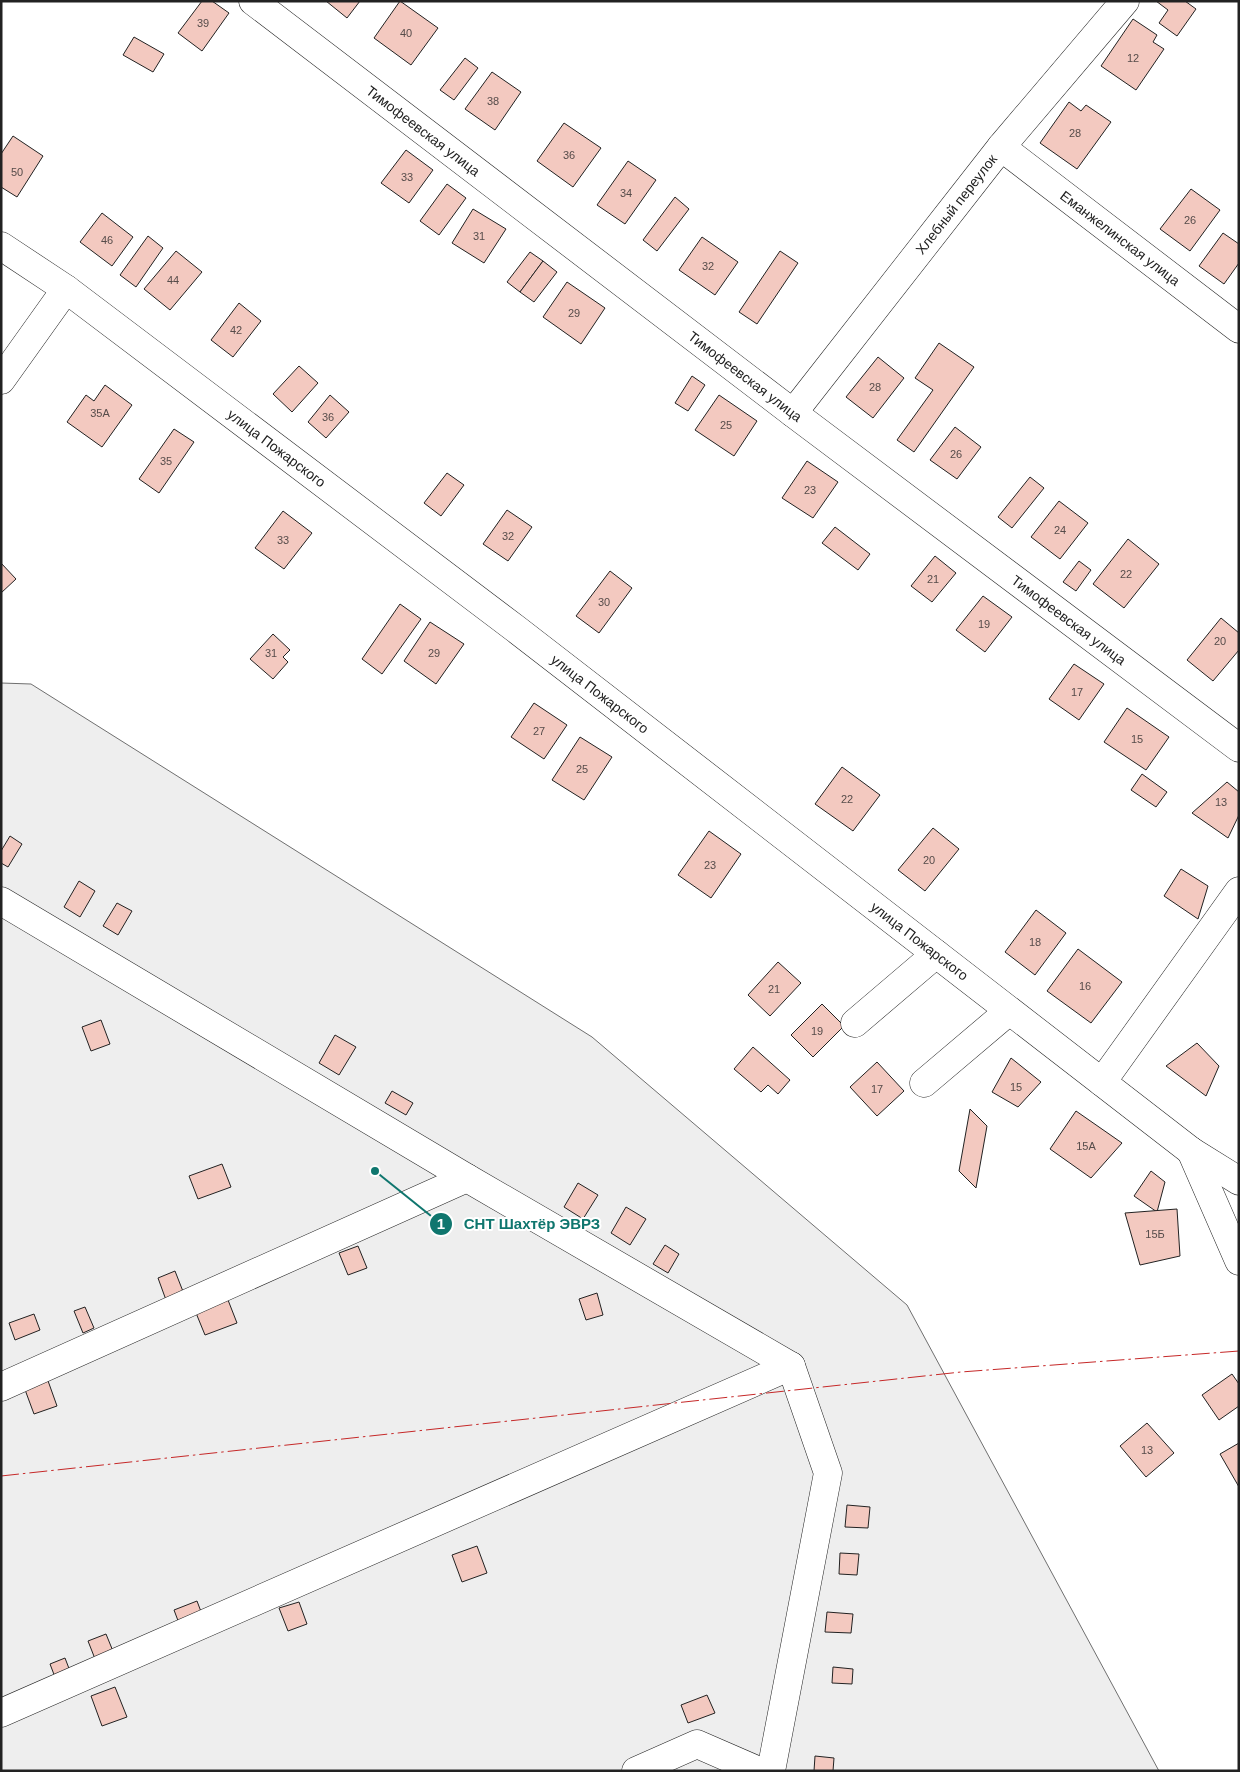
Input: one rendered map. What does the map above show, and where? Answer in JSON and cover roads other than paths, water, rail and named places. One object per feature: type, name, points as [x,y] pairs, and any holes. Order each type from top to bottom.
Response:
[{"type":"street","name":"Тимофеевская улица","points":[[253,1],[793,413],[1239,748]]},
{"type":"street","name":"Хлебный переулок","points":[[793,413],[1001,147],[1125,1]]},
{"type":"street","name":"Еманжелинская улица","points":[[1001,147],[1239,329]]},
{"type":"street","name":"улица Пожарского","points":[[1,246],[66,289],[516,629],[1192,1151],[1239,1181]]},
{"type":"street","points":[[1,380],[66,289]]},
{"type":"street","points":[[1102,1082],[1239,891]]},
{"type":"street","points":[[2,902],[467,1178],[791,1366],[828,1473],[771,1771]]},
{"type":"street","points":[[854,1023],[936,954]]},
{"type":"street","points":[[924,1083],[1009,1010]]},
{"type":"street","name":"улица Пожарского","points":[[1192,1151],[1239,1261]]},
{"type":"street","points":[[1,1387],[467,1178]]},
{"type":"street","points":[[1,1713],[791,1366]]},
{"type":"street","points":[[636,1771],[697,1744],[759,1771]]},
{"type":"place","name":"СНТ Шахтёр ЭВРЗ","points":[[375,1171]]}]
